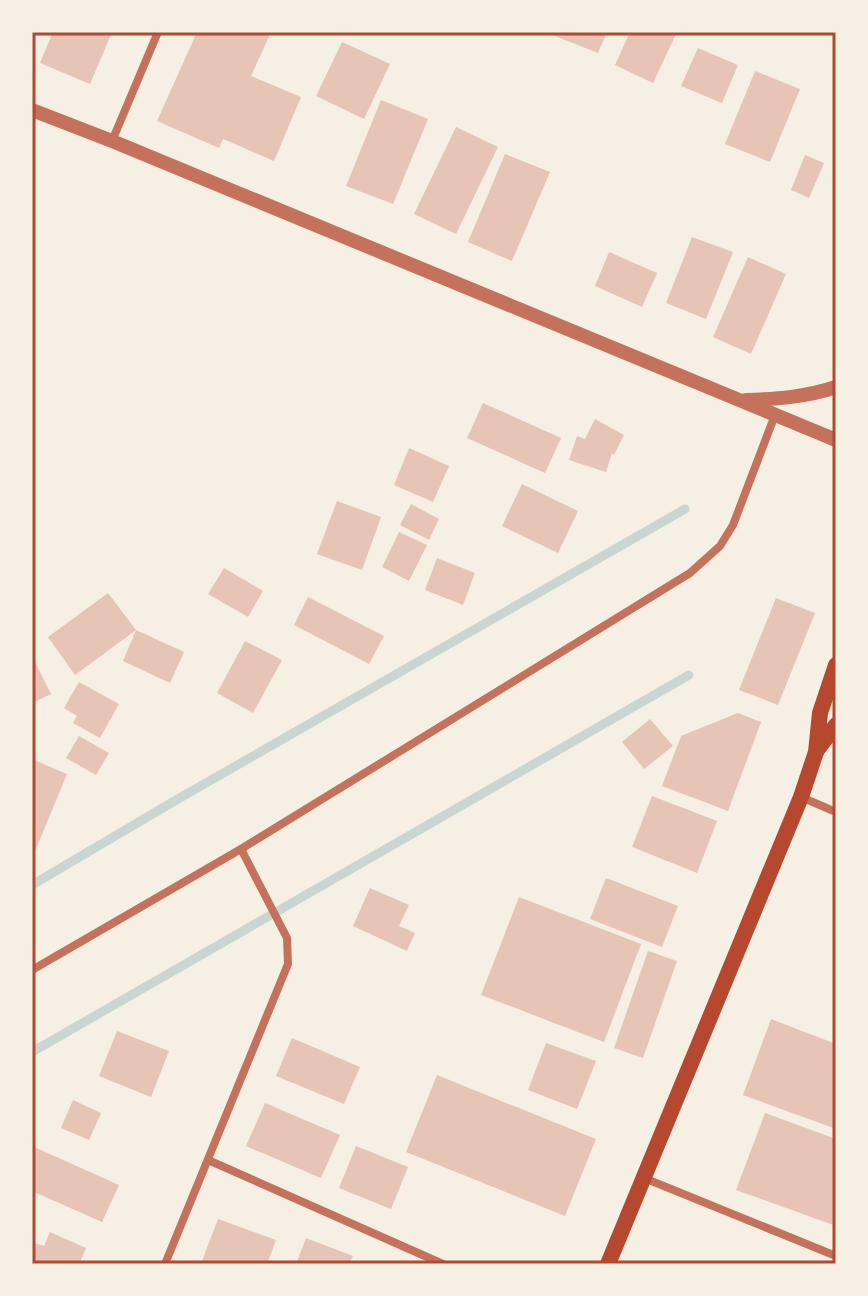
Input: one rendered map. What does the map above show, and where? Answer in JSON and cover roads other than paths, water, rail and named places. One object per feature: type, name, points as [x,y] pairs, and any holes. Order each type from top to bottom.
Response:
[{"type":"main road","points":[[608,1264],[801,797],[816,752],[820,713],[836,665]]},
{"type":"main road","points":[[816,752],[836,725]]},
{"type":"street","points":[[112,141],[158,32]]},
{"type":"street","points":[[32,110],[836,440]]},
{"type":"street","points":[[741,400],[787,398],[836,387]]},
{"type":"street","points":[[32,970],[241,849],[690,573],[720,546],[733,525],[775,415]]},
{"type":"street","points":[[801,797],[836,812]]},
{"type":"street","points":[[165,1264],[286,971],[289,957],[287,938],[241,849]]},
{"type":"street","points":[[208,1160],[443,1264]]},
{"type":"street","points":[[644,1178],[836,1256]]},
{"type":"waterway","points":[[32,885],[685,509]]},
{"type":"waterway","points":[[32,1052],[689,675]]}]
